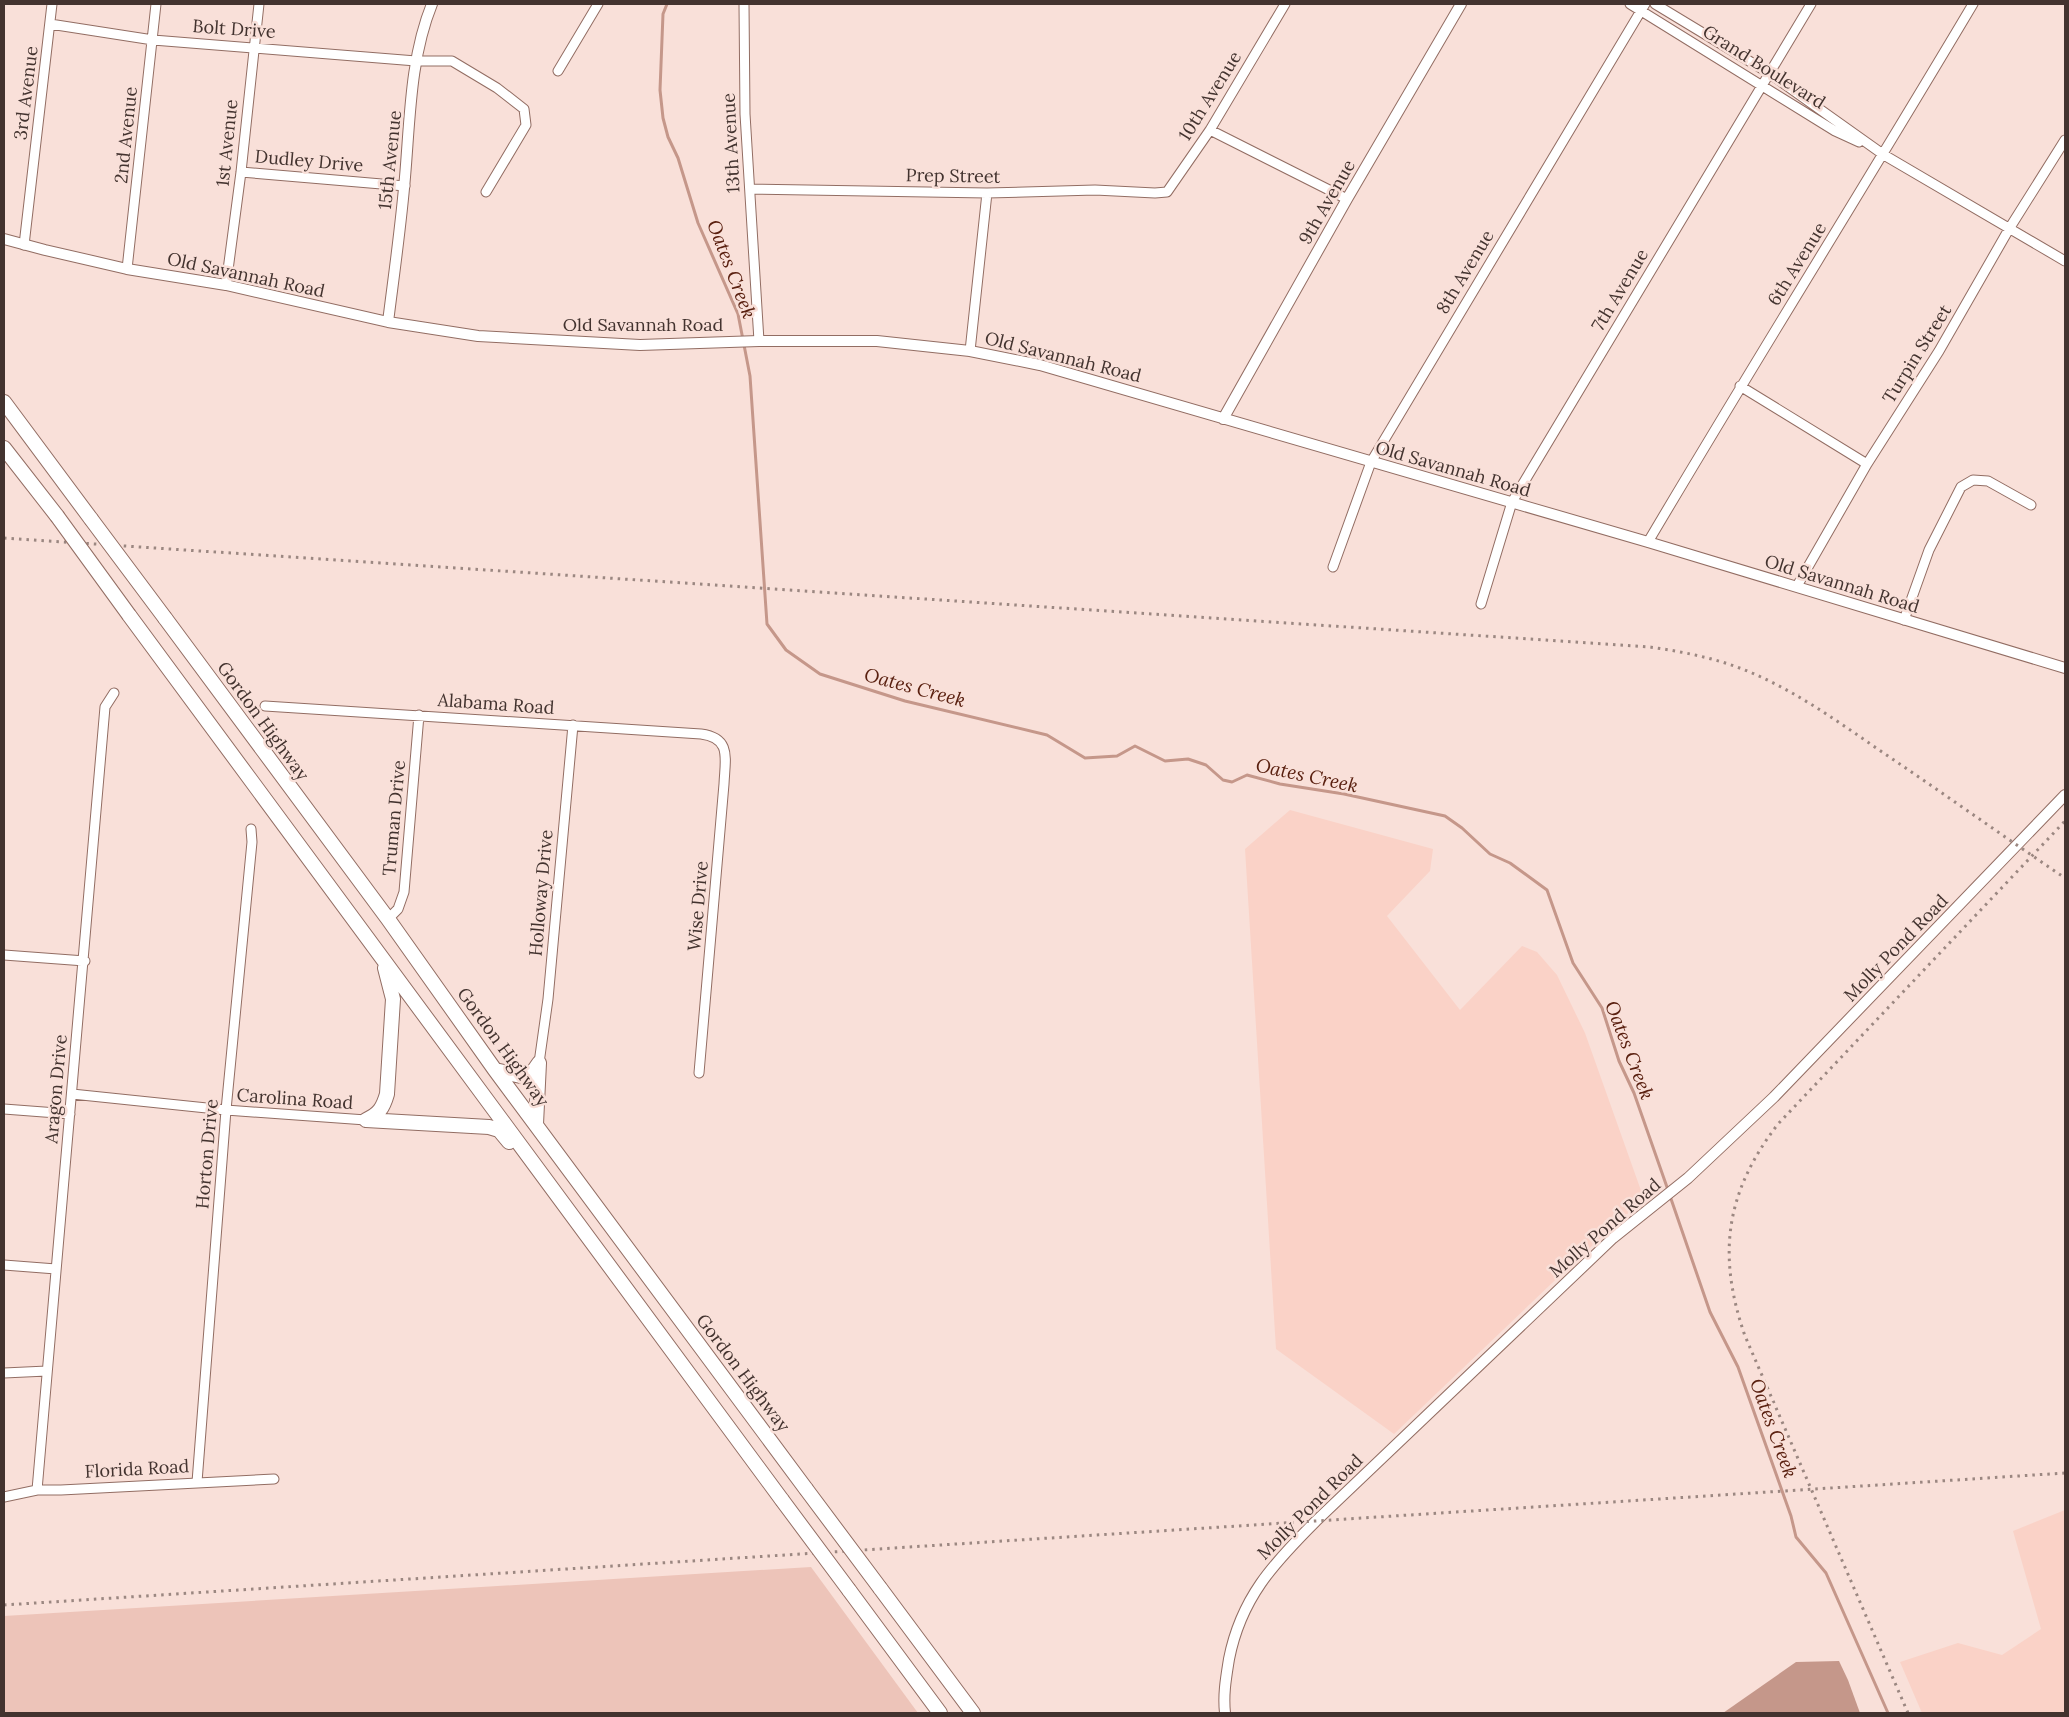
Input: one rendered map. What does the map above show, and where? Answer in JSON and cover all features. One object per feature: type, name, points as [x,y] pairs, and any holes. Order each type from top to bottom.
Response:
[{"type":"highway","name":"Gordon Highway","points":[[4,402],[388,918],[495,1070],[973,1713]]},
{"type":"highway","points":[[4,448],[57,516],[940,1713]]},
{"type":"highway","points":[[366,1120],[380,1113],[387,1094],[394,999],[382,958]]},
{"type":"highway","points":[[495,1070],[525,1077],[530,1076],[539,1063]]},
{"type":"highway","points":[[536,1124],[539,1063]]},
{"type":"highway","points":[[366,1120],[489,1127],[499,1130],[510,1142],[528,1154]]},
{"type":"street","name":"3rd Avenue","points":[[24,245],[52,4]]},
{"type":"street","name":"2nd Avenue","points":[[127,269],[156,4]]},
{"type":"street","name":"1st Avenue","points":[[226,285],[241,172],[259,4]]},
{"type":"street","name":"15th Avenue","points":[[388,322],[405,186],[416,61],[424,23],[432,4]]},
{"type":"street","points":[[558,71],[598,4]]},
{"type":"street","name":"13th Avenue","points":[[744,4],[745,114],[759,341]]},
{"type":"street","name":"10th Avenue","points":[[1155,194],[1167,192],[1210,130],[1284,4]]},
{"type":"street","name":"9th Avenue","points":[[1223,419],[1347,199],[1461,4]]},
{"type":"street","name":"Grand Boulevard","points":[[1630,4],[1643,7],[1835,131],[1884,155],[2065,261]]},
{"type":"street","name":"Grand Boulevard","points":[[1655,4],[1769,73],[1884,155]]},
{"type":"street","name":"7th Avenue","points":[[1481,604],[1512,502],[1811,4]]},
{"type":"street","name":"6th Avenue","points":[[1648,542],[1740,386],[1884,155],[1973,4]]},
{"type":"street","name":"8th Avenue","points":[[1334,567],[1371,462],[1643,7]]},
{"type":"street","name":"Bolt Drive","points":[[50,24],[153,40],[254,46],[416,61],[452,61],[497,88],[524,109],[526,125],[486,192]]},
{"type":"street","points":[[1210,130],[1347,199]]},
{"type":"street","name":"Turpin Street","points":[[1797,586],[1867,464],[1939,351],[2009,229],[2065,140]]},
{"type":"street","name":"Dudley Drive","points":[[241,172],[405,186]]},
{"type":"street","name":"Prep Street","points":[[750,189],[987,193],[1095,190],[1155,194]]},
{"type":"street","points":[[970,351],[987,193]]},
{"type":"street","name":"Old Savannah Road","points":[[4,239],[127,269],[226,285],[388,322],[478,336],[640,345],[747,341],[877,341],[970,351],[1040,365],[1797,586],[2065,668]]},
{"type":"street","name":"Old Savannah Road","points":[[4,247],[24,245]]},
{"type":"street","points":[[1740,386],[1867,464]]},
{"type":"street","points":[[1904,620],[1929,550],[1961,487],[1973,480],[1988,481],[2031,505]]},
{"type":"street","name":"Aragon Drive","points":[[37,1490],[105,707],[114,693]]},
{"type":"street","name":"Alabama Road","points":[[265,706],[701,734],[711,735],[722,742]]},
{"type":"street","name":"Truman Drive","points":[[388,918],[398,909],[404,892],[419,715]]},
{"type":"street","name":"Holloway Drive","points":[[539,1063],[548,999],[573,725]]},
{"type":"street","name":"Wise Drive","points":[[700,1073],[724,784],[725,755],[722,742]]},
{"type":"street","name":"Molly Pond Road","points":[[1225,1713],[1224,1687],[1231,1648],[1238,1624],[1252,1594],[1276,1561],[1613,1238],[1688,1178],[1774,1097],[2065,795]]},
{"type":"street","name":"Horton Drive","points":[[197,1482],[226,1110],[252,842],[251,829]]},
{"type":"street","points":[[4,955],[84,961]]},
{"type":"street","name":"Carolina Road","points":[[72,1094],[226,1110],[366,1120]]},
{"type":"street","points":[[4,1109],[70,1114]]},
{"type":"street","points":[[4,1265],[56,1269]]},
{"type":"street","points":[[4,1373],[47,1371]]},
{"type":"street","name":"Florida Road","points":[[4,1497],[37,1490],[274,1479]]},
{"type":"shaded area","points":[[1290,810],[1433,849],[1430,871],[1387,916],[1460,1010],[1522,946],[1537,952],[1557,975],[1585,1033],[1644,1199],[1573,1263],[1394,1434],[1276,1349],[1245,849]]},
{"type":"shaded area","points":[[2065,1510],[2065,1713],[1922,1713],[1900,1662],[1958,1643],[2002,1655],[2041,1629],[2013,1531]]},
{"type":"shaded area","points":[[811,1567],[918,1713],[4,1713],[4,1616]]},
{"type":"shaded area","points":[[1839,1661],[1860,1713],[1723,1713],[1796,1662]]},
{"type":"waterway","name":"Oates Creek","points":[[667,4],[663,14],[660,90],[663,118],[668,137],[678,158],[698,223],[738,314],[750,376],[767,624],[786,650],[820,674],[905,701],[1047,735],[1085,758],[1117,756],[1135,746],[1165,761],[1188,759],[1206,765],[1223,780],[1232,782],[1247,775],[1280,784],[1344,794],[1445,816],[1462,828],[1490,854],[1510,863],[1547,890],[1573,963],[1602,1008],[1619,1061],[1634,1093],[1668,1190]]},
{"type":"waterway","name":"Oates Creek","points":[[1670,1196],[1710,1312],[1738,1367],[1791,1516],[1796,1537],[1826,1573],[1888,1713]]},
{"type":"railway","points":[[4,538],[1663,649],[1727,664],[1752,673],[1788,691],[1839,722],[2065,878]]},
{"type":"railway","points":[[1908,1713],[1745,1336],[1736,1306],[1731,1278],[1729,1252],[1731,1226],[1737,1200],[1747,1175],[1760,1150],[1778,1124],[2065,821]]},
{"type":"railway","points":[[4,1605],[2065,1473]]}]
